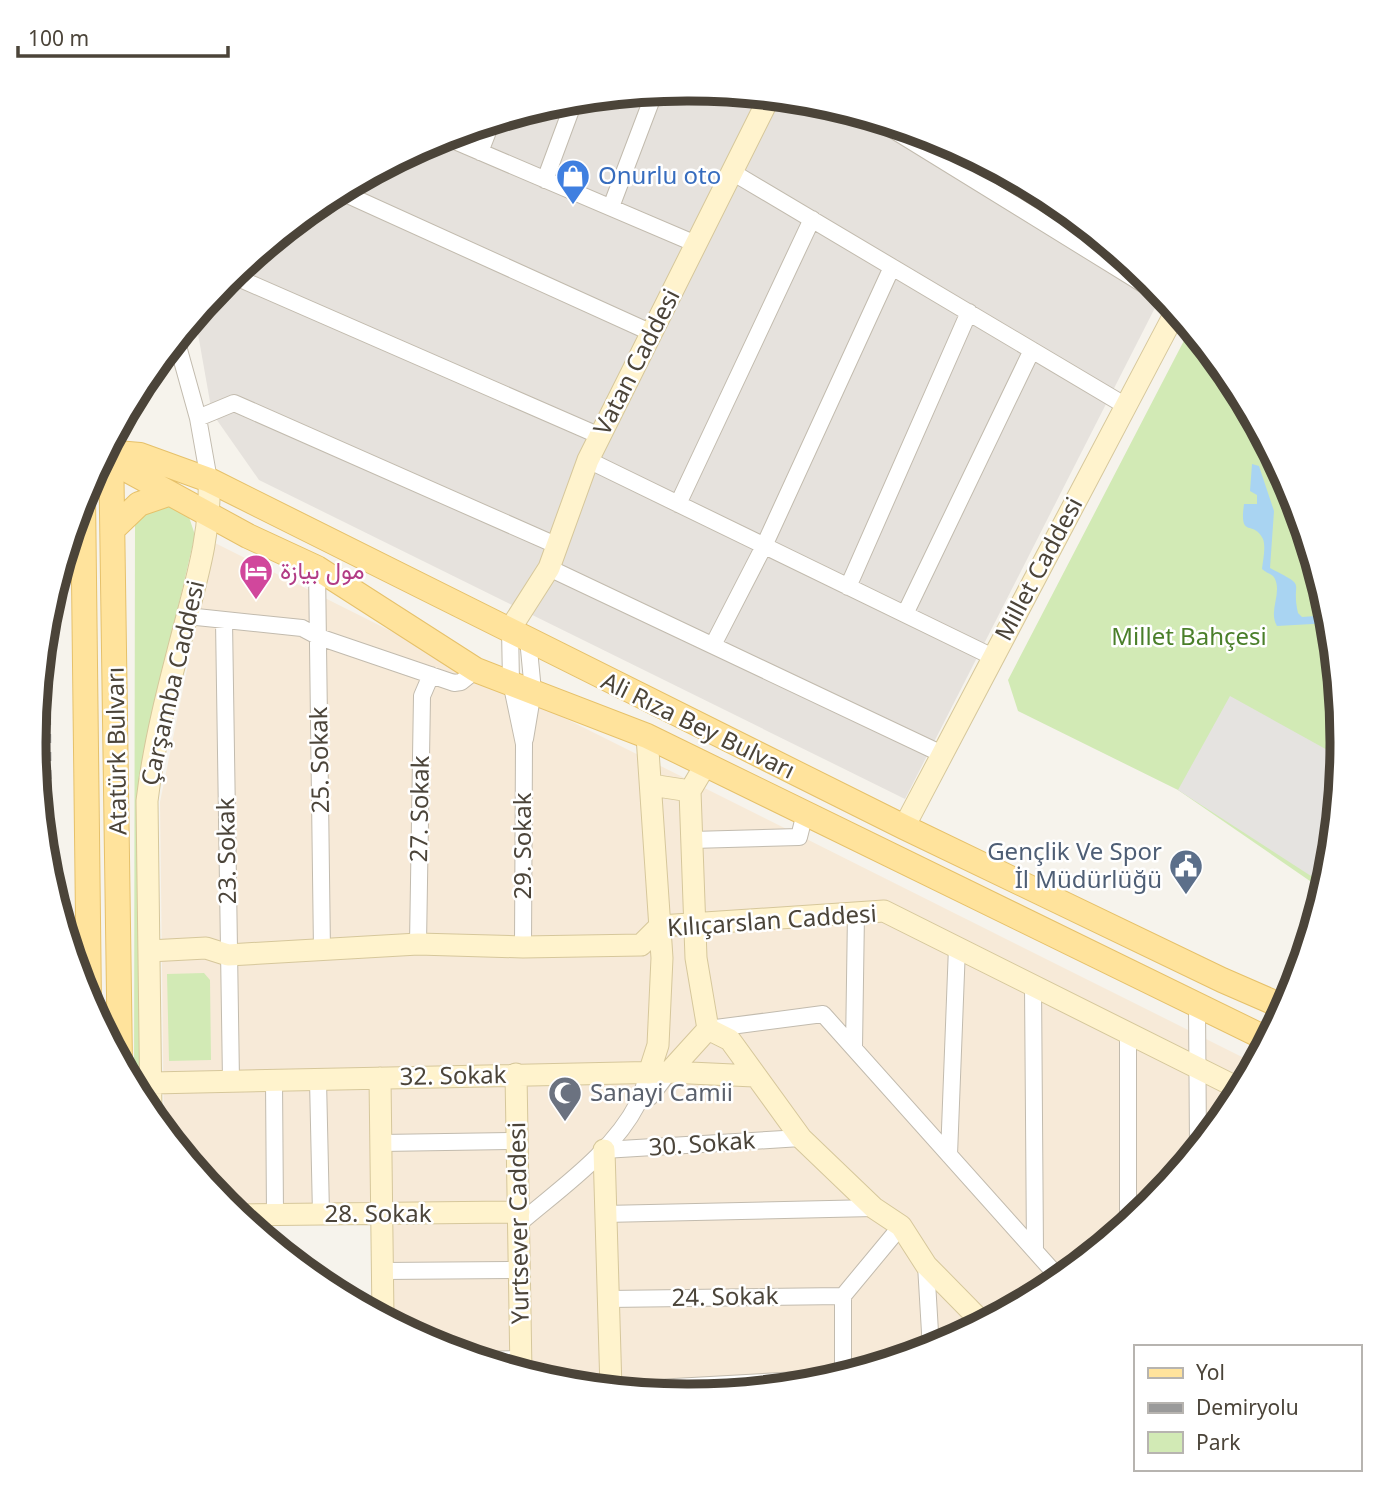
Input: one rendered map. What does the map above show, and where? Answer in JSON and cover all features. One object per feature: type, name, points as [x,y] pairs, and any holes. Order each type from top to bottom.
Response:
[{"type":"main road","name":"Ali Rıza Bey Bulvarı","points":[[117,450],[140,454],[209,480],[904,827],[1209,975],[1274,1003]]},
{"type":"main road","name":"Ali Rıza Bey Bulvarı","points":[[115,454],[131,472],[248,536],[317,568],[475,670],[647,736],[1258,1035]]},
{"type":"main road","name":"Atatürk Bulvarı","points":[[110,463],[115,527],[120,1040]]},
{"type":"main road","points":[[115,527],[139,504],[168,494]]},
{"type":"main road","name":"Atatürk Bulvarı","points":[[83,527],[89,973]]},
{"type":"street","points":[[611,208],[651,102]]},
{"type":"street","name":"Vatan Caddesi","points":[[519,634],[558,546],[588,460],[765,105]]},
{"type":"street","points":[[545,180],[570,112]]},
{"type":"street","points":[[480,152],[487,133]]},
{"type":"street","points":[[912,141],[1123,272]]},
{"type":"street","points":[[459,143],[696,244]]},
{"type":"street","points":[[732,172],[1126,405]]},
{"type":"street","points":[[351,197],[652,332]]},
{"type":"street","points":[[678,504],[812,219]]},
{"type":"street","points":[[713,645],[764,546],[892,267]]},
{"type":"street","points":[[243,280],[600,436]]},
{"type":"street","points":[[848,587],[968,312]]},
{"type":"street","name":"Millet Caddesi","points":[[904,827],[1171,320]]},
{"type":"street","points":[[905,614],[1032,349]]},
{"type":"street","name":"Çarşamba Caddesi","points":[[152,1096],[147,801],[153,750],[210,513],[209,480],[198,418],[179,351]]},
{"type":"street","points":[[198,418],[234,403],[558,546]]},
{"type":"street","points":[[588,460],[993,657]]},
{"type":"street","name":"25. Sokak","points":[[317,568],[323,951]]},
{"type":"street","points":[[546,574],[713,645],[942,754]]},
{"type":"street","points":[[187,615],[302,628],[319,637],[454,683],[461,682],[475,670]]},
{"type":"street","name":"23. Sokak","points":[[225,621],[231,1081]]},
{"type":"street","points":[[519,634],[510,682],[524,744]]},
{"type":"street","points":[[519,634],[533,691],[524,744]]},
{"type":"street","name":"27. Sokak","points":[[418,944],[422,696],[431,675]]},
{"type":"street","points":[[647,736],[662,958],[659,1073]]},
{"type":"street","name":"29. Sokak","points":[[523,947],[524,744]]},
{"type":"street","points":[[706,764],[690,791],[696,958],[708,1029]]},
{"type":"street","points":[[651,785],[690,791]]},
{"type":"street","points":[[692,840],[799,837],[804,813]]},
{"type":"street","name":"Kılıçarslan Caddesi","points":[[149,958],[206,962],[228,955],[418,944],[523,947],[641,945],[660,926],[884,911],[1230,1084]]},
{"type":"street","points":[[854,1048],[856,913]]},
{"type":"street","points":[[641,945],[662,958],[696,958]]},
{"type":"street","points":[[950,1155],[957,947]]},
{"type":"street","points":[[1033,985],[1034,1251]]},
{"type":"street","points":[[1196,1004],[1198,1132]]},
{"type":"street","points":[[520,1217],[604,1150],[640,1101],[640,1090],[708,1029],[823,1014],[1052,1270]]},
{"type":"street","points":[[708,1029],[730,1040],[801,1138],[874,1208],[901,1226],[926,1265],[975,1316]]},
{"type":"street","points":[[1128,1033],[1128,1209]]},
{"type":"street","name":"32. Sokak","points":[[152,1083],[516,1074],[659,1073],[754,1076]]},
{"type":"street","name":"Yurtsever Caddesi","points":[[516,1074],[521,1363]]},
{"type":"street","points":[[380,1078],[383,1307]]},
{"type":"street","points":[[318,1080],[321,1214]]},
{"type":"street","points":[[274,1081],[275,1214]]},
{"type":"street","name":"30. Sokak","points":[[604,1150],[801,1138]]},
{"type":"street","points":[[381,1143],[518,1141]]},
{"type":"street","points":[[604,1150],[611,1380]]},
{"type":"street","points":[[604,1214],[874,1208]]},
{"type":"street","name":"28. Sokak","points":[[253,1215],[520,1217]]},
{"type":"street","points":[[843,1365],[843,1296],[901,1226]]},
{"type":"street","points":[[926,1265],[930,1337]]},
{"type":"street","points":[[382,1271],[520,1270]]},
{"type":"street","name":"24. Sokak","points":[[608,1298],[843,1296]]},
{"type":"shaded area","points":[[688,101],[771,106],[854,122],[933,149],[1008,187],[1044,209],[1111,260],[1156,305],[905,799],[259,480],[212,413],[197,329],[264,260],[297,233],[367,187],[442,149],[521,122],[604,106]]},
{"type":"shaded area","points":[[213,542],[1246,1059],[1197,1133],[1170,1166],[1111,1225],[1044,1276],[971,1318],[933,1336],[854,1363],[771,1379],[729,1383],[646,1383],[604,1379],[521,1363],[442,1336],[394,1313],[392,1216],[257,1218],[205,1166],[164,1113],[160,802]]},
{"type":"shaded area","points":[[1230,696],[1330,751],[1324,826],[1317,867],[1311,876],[1178,790]]},
{"type":"green space","name":"Millet Bahçesi","points":[[1185,338],[1221,386],[1263,459],[1281,497],[1308,576],[1324,659],[1330,742],[1324,826],[1314,884],[1178,790],[1018,711],[1008,680]]},
{"type":"green space","points":[[165,504],[188,514],[195,535],[141,765],[142,1079],[134,1066],[135,525],[141,514]]},
{"type":"green space","points":[[204,973],[210,980],[211,1060],[169,1061],[167,974]]},
{"type":"water","points":[[1252,464],[1259,466],[1274,511],[1270,568],[1294,582],[1298,613],[1302,617],[1317,616],[1318,624],[1277,626],[1274,614],[1277,585],[1274,577],[1262,569],[1263,539],[1243,522],[1244,504],[1257,504],[1257,495],[1250,491]]},
{"type":"railway","points":[[49,685],[49,810]]},
{"type":"place","name":"Onurlu oto","points":[[573,206]]},
{"type":"place","name":"مول بيازة","points":[[256,601]]},
{"type":"place","name":"Gençlik Ve Spor İl Müdürlüğü","points":[[1186,896]]},
{"type":"place","name":"Sanayi Camii","points":[[565,1123]]}]
